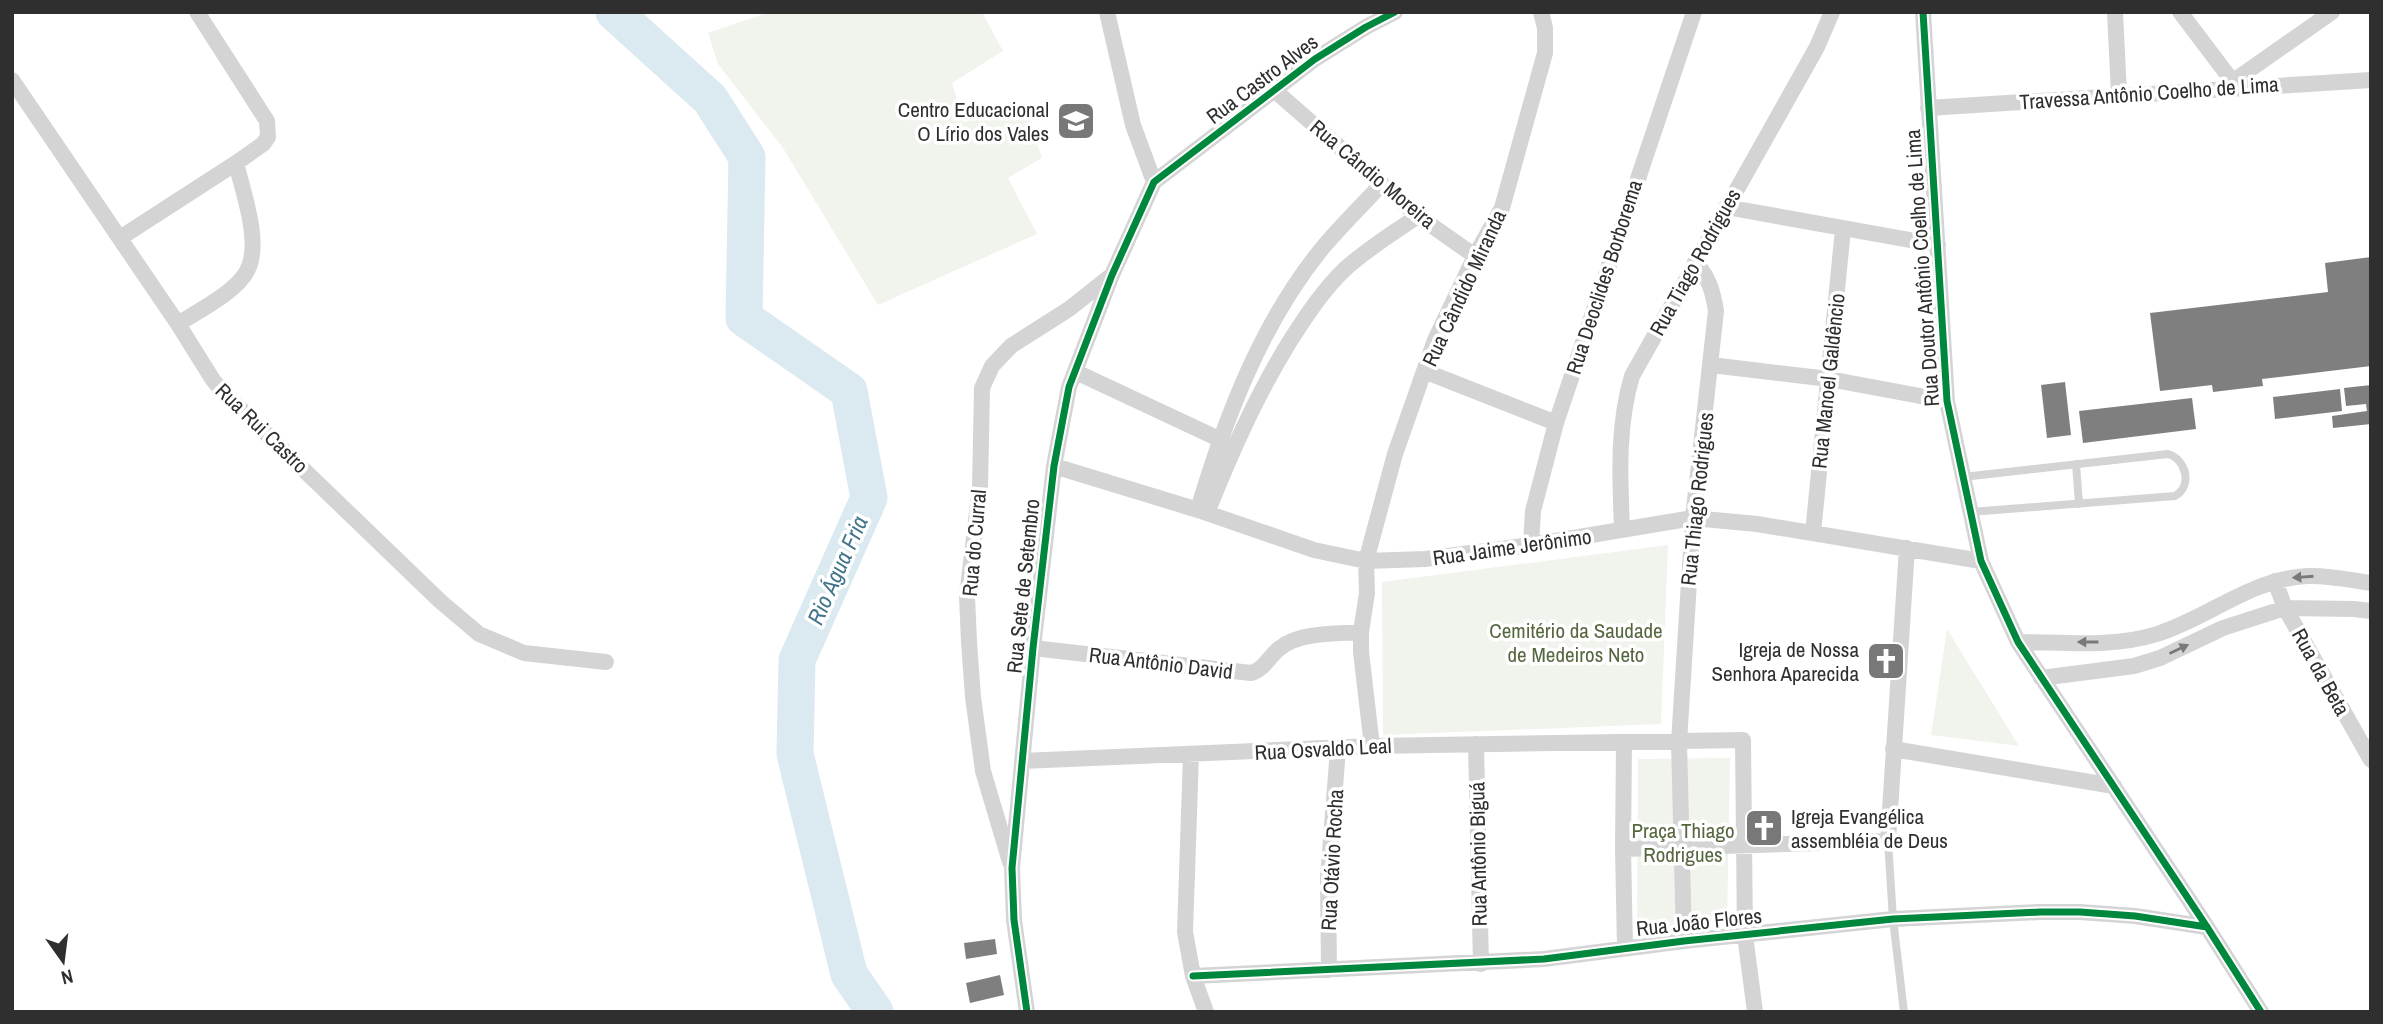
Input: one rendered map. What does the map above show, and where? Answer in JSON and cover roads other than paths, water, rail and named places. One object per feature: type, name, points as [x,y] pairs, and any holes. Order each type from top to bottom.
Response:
[{"type":"street","points":[[120,238],[264,144],[268,137],[267,121],[197,12]]},
{"type":"street","points":[[1107,12],[1133,125],[1154,182]]},
{"type":"street","name":"Rua Castro Alves","points":[[1154,182],[1365,19],[1395,12]]},
{"type":"street","name":"Rua Cândido Miranda","points":[[1372,746],[1361,652],[1367,593],[1366,561],[1395,454],[1435,340],[1475,256],[1502,208],[1545,53],[1545,28],[1541,12]]},
{"type":"street","name":"Rua Deoclides Borborema","points":[[1531,545],[1532,511],[1556,423],[1693,12]]},
{"type":"street","name":"Rua Tiago Rodrigues","points":[[1622,530],[1619,477],[1621,430],[1632,376],[1817,47],[1832,12]]},
{"type":"street","name":"Rua Doutor Antônio Coelho de Lima","points":[[1923,12],[1947,401],[1981,561],[2018,642],[2114,786]]},
{"type":"street","points":[[2115,12],[2119,94]]},
{"type":"street","points":[[2180,12],[2229,84],[2332,12]]},
{"type":"street","name":"Rua Rui Castro","points":[[12,80],[178,324],[212,380],[223,392],[440,601],[480,634],[524,653],[606,662]]},
{"type":"street","name":"Travessa Antônio Coelho de Lima","points":[[1928,108],[2229,84],[2371,80]]},
{"type":"street","name":"Rua Cândio Moreira","points":[[1273,89],[1418,216],[1475,256]]},
{"type":"street","points":[[178,324],[230,289],[247,272],[252,256],[252,233],[236,163]]},
{"type":"street","name":"Rua Sete de Setembro","points":[[1027,1012],[1014,920],[1012,868],[1032,648],[1054,466],[1069,387],[1112,275],[1154,182]]},
{"type":"street","points":[[1202,512],[1219,439],[1250,367],[1281,310],[1324,246],[1382,184]]},
{"type":"street","points":[[1726,207],[1938,246]]},
{"type":"street","points":[[1202,512],[1265,381],[1300,325],[1344,270],[1418,216]]},
{"type":"street","name":"Rua Manoel Galdêncio","points":[[1813,533],[1843,229]]},
{"type":"street","name":"Rua Thiago Rodrigues","points":[[1679,742],[1693,517],[1716,311],[1714,294],[1706,276],[1695,262]]},
{"type":"street","name":"Rua do Curral","points":[[1012,868],[983,771],[969,642],[967,596],[980,487],[982,388],[992,366],[1011,346],[1069,309],[1112,275]]},
{"type":"street","points":[[1711,365],[1829,379],[1947,401]]},
{"type":"street","points":[[1424,371],[1556,423]]},
{"type":"street","points":[[1076,372],[1219,439]]},
{"type":"street","name":"Rua Jaime Jerônimo","points":[[1054,466],[1314,550],[1366,561],[1425,559],[1531,545],[1693,517],[1813,533],[1981,561]]},
{"type":"street","points":[[1623,849],[1888,841],[1907,548]]},
{"type":"street","points":[[2018,642],[2108,642],[2157,635],[2234,598],[2275,582],[2307,576],[2371,583]]},
{"type":"street","name":"Rua da Beta","points":[[2275,582],[2285,608],[2371,760]]},
{"type":"street","points":[[2041,677],[2134,666],[2160,658],[2223,628],[2285,608],[2371,611]]},
{"type":"street","name":"Rua Antônio David","points":[[1032,648],[1251,673],[1260,670],[1280,648],[1294,640],[1361,632]]},
{"type":"street","points":[[1625,948],[1623,743],[1743,740],[1745,935],[1755,1012]]},
{"type":"street","points":[[1679,742],[1684,941]]},
{"type":"street","name":"Rua Osvaldo Leal","points":[[1023,761],[1372,746],[1623,743]]},
{"type":"street","name":"Rua Antônio Biguá","points":[[1476,744],[1481,964]]},
{"type":"street","name":"Rua Otávio Rocha","points":[[1329,970],[1328,877],[1338,749]]},
{"type":"street","points":[[1893,749],[2114,786],[2261,1012]]},
{"type":"street","points":[[1191,755],[1184,903],[1188,954],[1206,1012]]},
{"type":"street","name":"Rua João Flores","points":[[1193,976],[1544,959],[1893,919],[2080,912],[2135,916],[2207,927]]},
{"type":"lane","points":[[1963,477],[2168,454],[2177,457],[2182,463],[2186,486],[2175,496],[1970,512]]},
{"type":"lane","points":[[2076,464],[2079,504]]},
{"type":"lane","points":[[1888,841],[1893,919],[1904,1012]]},
{"type":"waterway","name":"Rio Água Fria","points":[[614,12],[710,99],[747,157],[744,318],[849,391],[869,498],[797,660],[795,754],[849,974],[875,1012]]},
{"type":"place","name":"Centro Educacional O Lírio dos Vales","points":[[1076,121]]},
{"type":"place","name":"Igreja de Nossa Senhora Aparecida","points":[[1886,661]]},
{"type":"place","name":"Igreja Evangélica assembléia de Deus","points":[[1764,828]]},
{"type":"park label","name":"Cemitério da Saudade de Medeiros Neto","points":[[1576,642]]},
{"type":"park label","name":"Praça Thiago Rodrigues","points":[[1683,842]]}]
